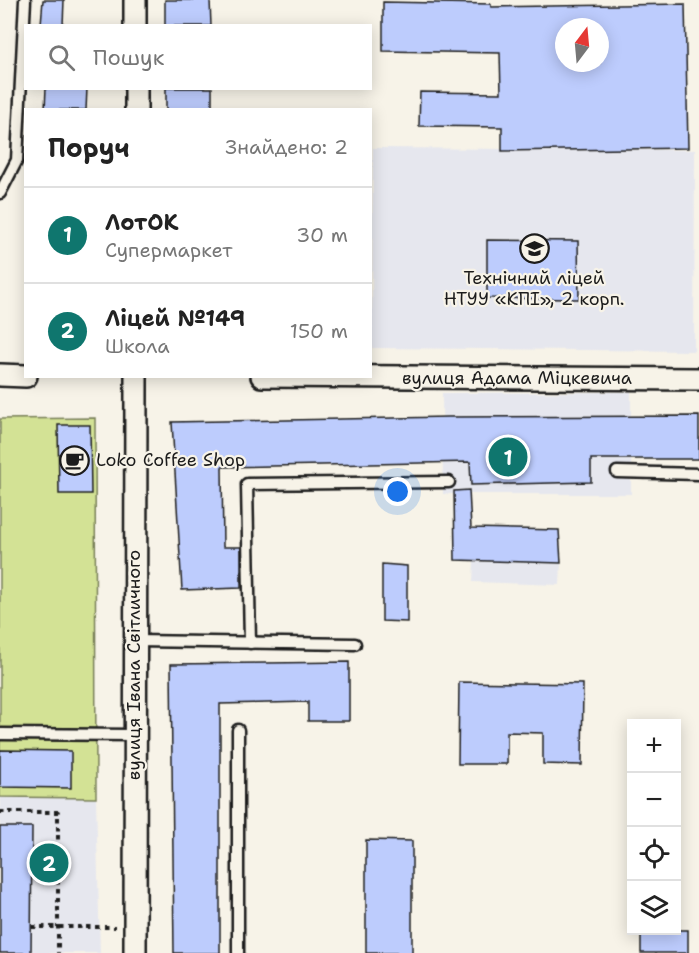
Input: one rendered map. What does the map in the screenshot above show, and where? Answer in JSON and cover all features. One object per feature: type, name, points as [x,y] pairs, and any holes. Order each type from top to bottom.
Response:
[{"type":"street","points":[[135,0],[135,24]]},
{"type":"street","points":[[136,90],[136,108]]},
{"type":"street","points":[[0,375],[24,375]]},
{"type":"street","name":"вулиця Адама Міцкевича","points":[[372,377],[699,379]]},
{"type":"street","name":"вулиця Івана Світличного","points":[[135,953],[127,928],[134,735],[136,378]]},
{"type":"lane","points":[[0,193],[16,160],[25,0]]},
{"type":"lane","points":[[617,472],[699,474]]},
{"type":"lane","points":[[250,643],[247,484],[449,482]]},
{"type":"lane","points":[[134,641],[355,644]]},
{"type":"lane","points":[[238,730],[238,953]]},
{"type":"lane","points":[[0,734],[134,735]]},
{"type":"path","points":[[0,812],[58,812],[58,953]]},
{"type":"path","points":[[32,927],[127,928]]},
{"type":"shaded area","name":"Технічний ліцей НТУУ «КПІ», 2 корп.","points":[[373,148],[695,150],[694,351],[372,348]]},
{"type":"shaded area","points":[[631,392],[631,494],[443,494],[442,393]]},
{"type":"shaded area","points":[[474,561],[561,563],[560,585],[473,582]]},
{"type":"shaded area","points":[[0,797],[96,798],[100,953],[0,953]]},
{"type":"green space","points":[[95,418],[96,798],[0,797],[0,419]]},
{"type":"building","points":[[43,0],[64,0],[63,24],[41,24]]},
{"type":"building","points":[[165,0],[210,0],[211,24],[165,24]]},
{"type":"building","points":[[383,2],[491,4],[491,7],[685,4],[688,148],[502,151],[502,127],[419,126],[420,92],[501,93],[500,53],[383,51]]},
{"type":"building","points":[[46,90],[87,90],[86,108],[45,108]]},
{"type":"building","points":[[166,90],[212,90],[212,108],[166,108]]},
{"type":"building","points":[[487,240],[578,241],[579,299],[487,298]]},
{"type":"building","points":[[699,416],[699,459],[591,459],[591,482],[471,485],[470,462],[222,467],[223,547],[241,547],[241,588],[182,590],[172,422],[448,417]]},
{"type":"building","name":"Loko Coffee Shop","points":[[58,425],[90,425],[91,494],[59,494]]},
{"type":"building","points":[[469,490],[471,528],[559,530],[561,563],[455,560],[454,491]]},
{"type":"building","points":[[382,564],[407,566],[407,622],[382,621]]},
{"type":"building","points":[[349,662],[349,721],[308,721],[308,702],[220,704],[220,953],[174,953],[171,664]]},
{"type":"building","points":[[459,682],[583,684],[582,765],[543,764],[543,733],[507,732],[507,764],[458,764]]},
{"type":"building","points":[[0,750],[71,751],[71,788],[0,787]]},
{"type":"building","points":[[0,827],[32,827],[31,953],[0,953]]},
{"type":"building","points":[[366,840],[412,841],[412,953],[366,953]]},
{"type":"building","points":[[681,930],[688,930],[688,953],[641,953],[641,935],[681,935]]},
{"type":"place","name":"Технічний ліцей НТУУ «КПІ», 2 корп.","points":[[534,249]]},
{"type":"place","name":"ЛотОК","points":[[508,457]]},
{"type":"place","name":"Loko Coffee Shop","points":[[75,460]]},
{"type":"place","name":"Ліцей №149","points":[[49,863]]}]
